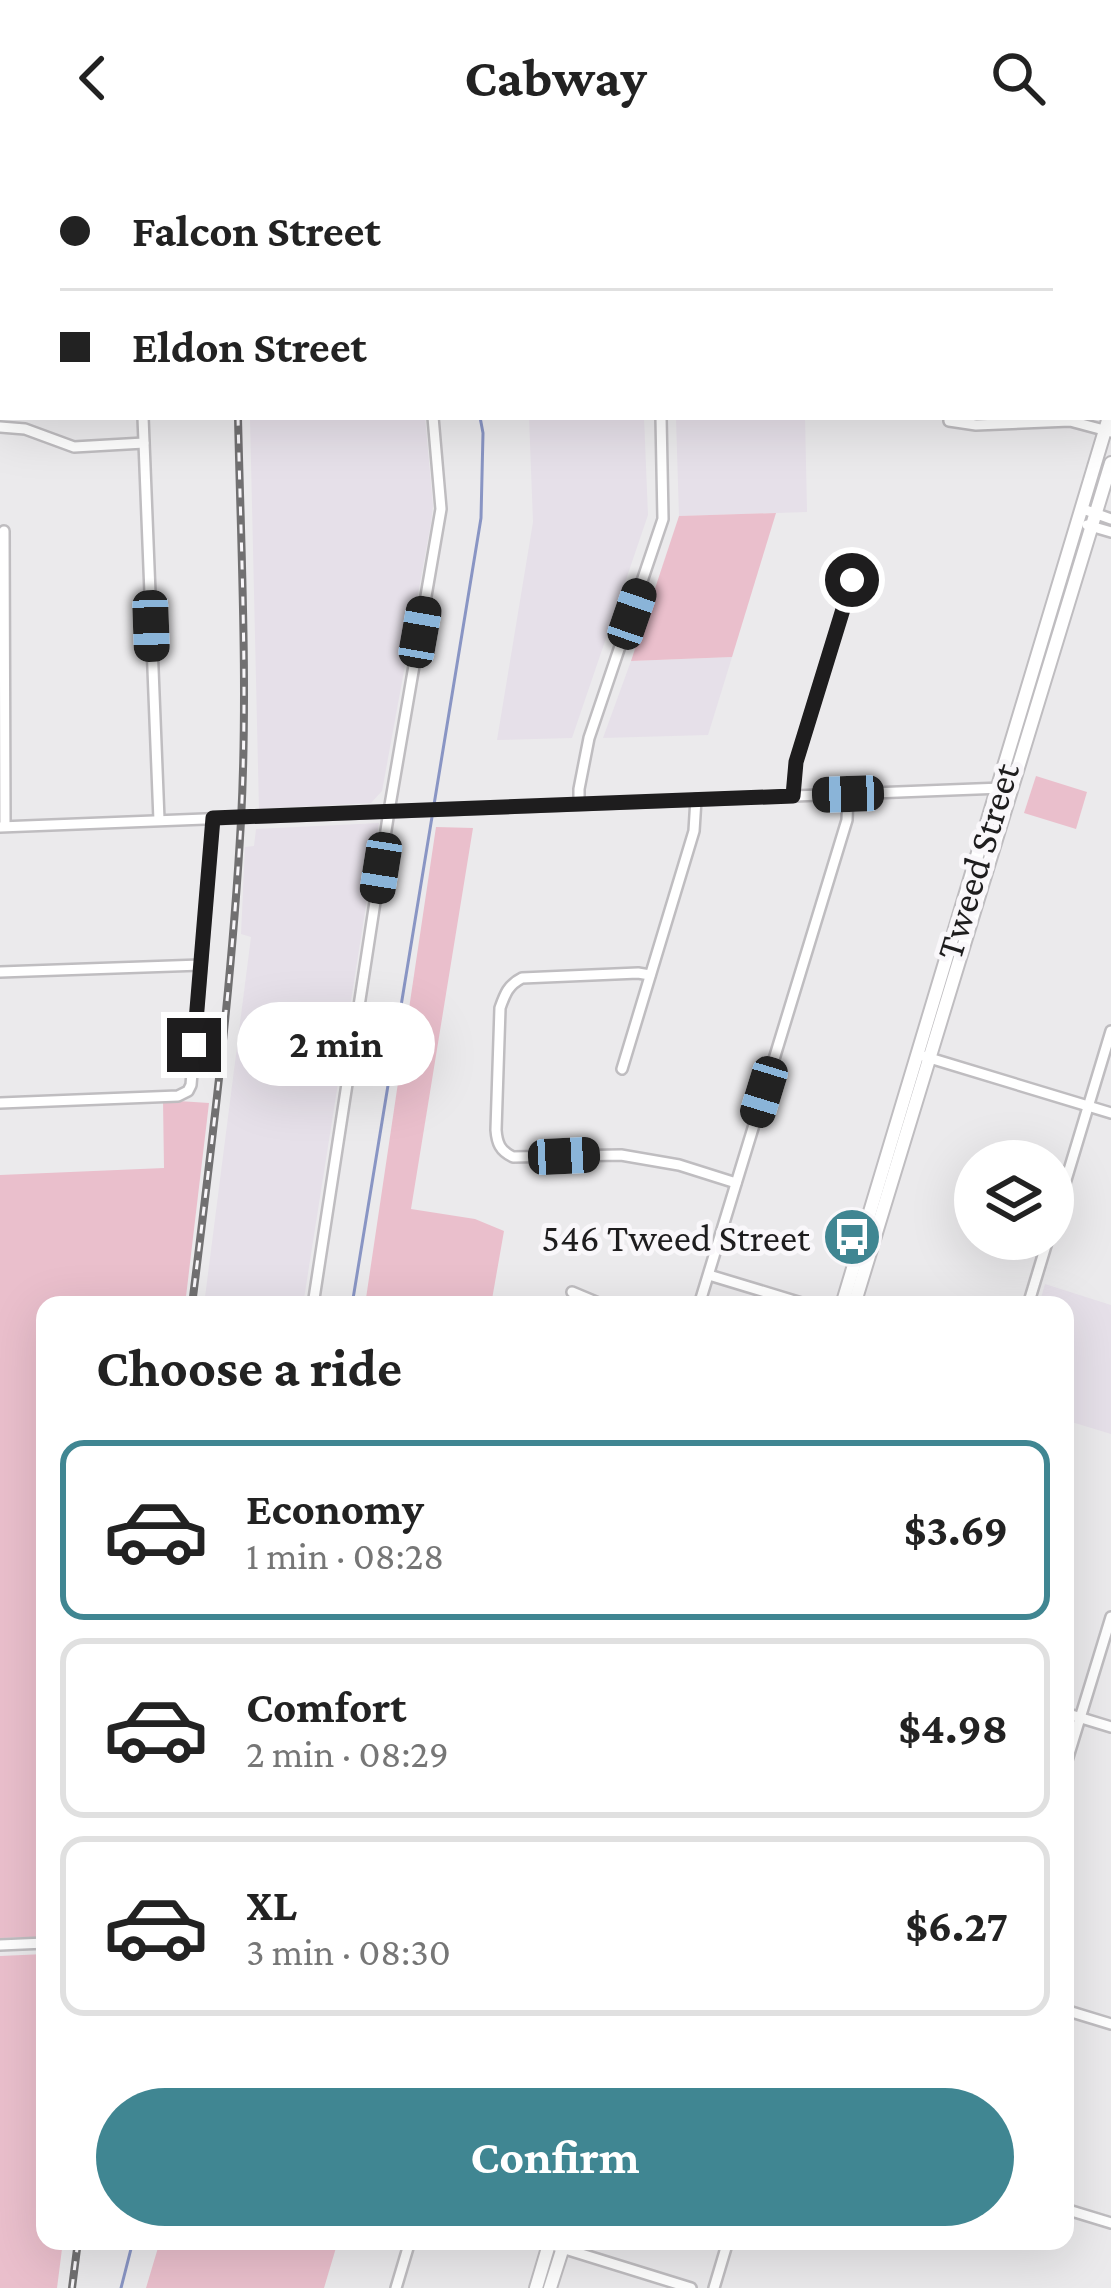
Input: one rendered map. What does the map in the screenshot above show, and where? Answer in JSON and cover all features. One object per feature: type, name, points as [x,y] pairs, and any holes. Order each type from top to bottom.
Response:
[{"type":"main road","name":"Tweed Street","points":[[845,1296],[924,1056],[1088,518],[1109,421]]},
{"type":"main road","name":"Tweed Street","points":[[1088,518],[1111,463]]},
{"type":"main road","name":"Tweed Street","points":[[857,1296],[924,1056]]},
{"type":"main road","points":[[536,2288],[554,2250]]},
{"type":"main road","points":[[550,2288],[556,2250]]},
{"type":"street","points":[[143,420],[159,820]]},
{"type":"street","points":[[315,1296],[389,811],[442,509],[434,420]]},
{"type":"street","points":[[579,804],[589,738],[663,519],[661,420]]},
{"type":"street","points":[[949,421],[1109,421]]},
{"type":"street","points":[[0,427],[25,429],[74,447],[144,443]]},
{"type":"street","points":[[1088,518],[1111,519]]},
{"type":"street","points":[[1088,518],[1111,532]]},
{"type":"street","points":[[4,531],[3,826],[1006,788]]},
{"type":"street","points":[[793,796],[796,762],[852,580]]},
{"type":"street","points":[[702,1296],[847,820],[848,794]]},
{"type":"street","points":[[622,1070],[694,831],[696,799]]},
{"type":"street","points":[[0,1103],[178,1096],[188,1091],[213,818]]},
{"type":"street","points":[[0,972],[201,965]]},
{"type":"street","points":[[650,975],[513,983],[500,1008],[499,1144],[513,1156],[620,1155],[679,1165],[736,1183]]},
{"type":"street","points":[[1074,1154],[1111,1031]]},
{"type":"street","points":[[924,1056],[1111,1113]]},
{"type":"street","points":[[1031,1296],[1042,1260]]},
{"type":"street","points":[[709,1275],[778,1296]]},
{"type":"street","points":[[572,1292],[582,1296]]},
{"type":"street","points":[[1074,1738],[1111,1617]]},
{"type":"street","points":[[1074,1716],[1111,1727]]},
{"type":"street","points":[[0,1945],[36,1943]]},
{"type":"street","points":[[1074,2013],[1111,2024]]},
{"type":"street","points":[[1074,2212],[1111,2223]]},
{"type":"street","points":[[396,2288],[407,2250]]},
{"type":"street","points":[[575,2250],[691,2288]]},
{"type":"street","points":[[714,2288],[725,2250]]},
{"type":"shaded area","points":[[250,420],[425,420],[433,506],[382,791],[371,803],[259,809]]},
{"type":"shaded area","points":[[529,420],[644,420],[648,515],[572,738],[497,740],[533,522]]},
{"type":"shaded area","points":[[676,420],[805,420],[807,512],[679,516]]},
{"type":"shaded area","points":[[776,513],[732,657],[631,661],[679,516]]},
{"type":"shaded area","points":[[732,657],[708,735],[603,738],[631,661]]},
{"type":"shaded area","points":[[1036,776],[1087,792],[1076,829],[1024,813]]},
{"type":"shaded area","points":[[379,823],[304,1296],[205,1296],[251,937],[241,934],[245,847],[254,846],[256,829]]},
{"type":"shaded area","points":[[436,827],[473,828],[411,1209],[475,1219],[504,1231],[493,1296],[366,1296]]},
{"type":"shaded area","points":[[163,1100],[209,1103],[186,1296],[36,1296],[36,1937],[0,1938],[0,1175],[164,1168]]},
{"type":"shaded area","points":[[1045,1284],[1111,1305],[1111,1434],[1074,1423],[1074,1296],[1042,1296]]},
{"type":"shaded area","points":[[36,1954],[36,2250],[62,2250],[57,2288],[0,2288],[0,1956]]},
{"type":"shaded area","points":[[157,2250],[335,2250],[324,2288],[146,2288]]},
{"type":"waterway","points":[[353,1296],[481,518],[481,420]]},
{"type":"waterway","points":[[121,2288],[131,2250]]},
{"type":"railway","points":[[193,1296],[227,1003],[241,821],[244,670],[238,420]]},
{"type":"railway","points":[[72,2288],[77,2250]]},
{"type":"place","name":"546 Tweed Street","points":[[852,1237]]},
{"type":"route","points":[[194,1045],[213,818],[793,796],[796,762],[852,580]]}]
